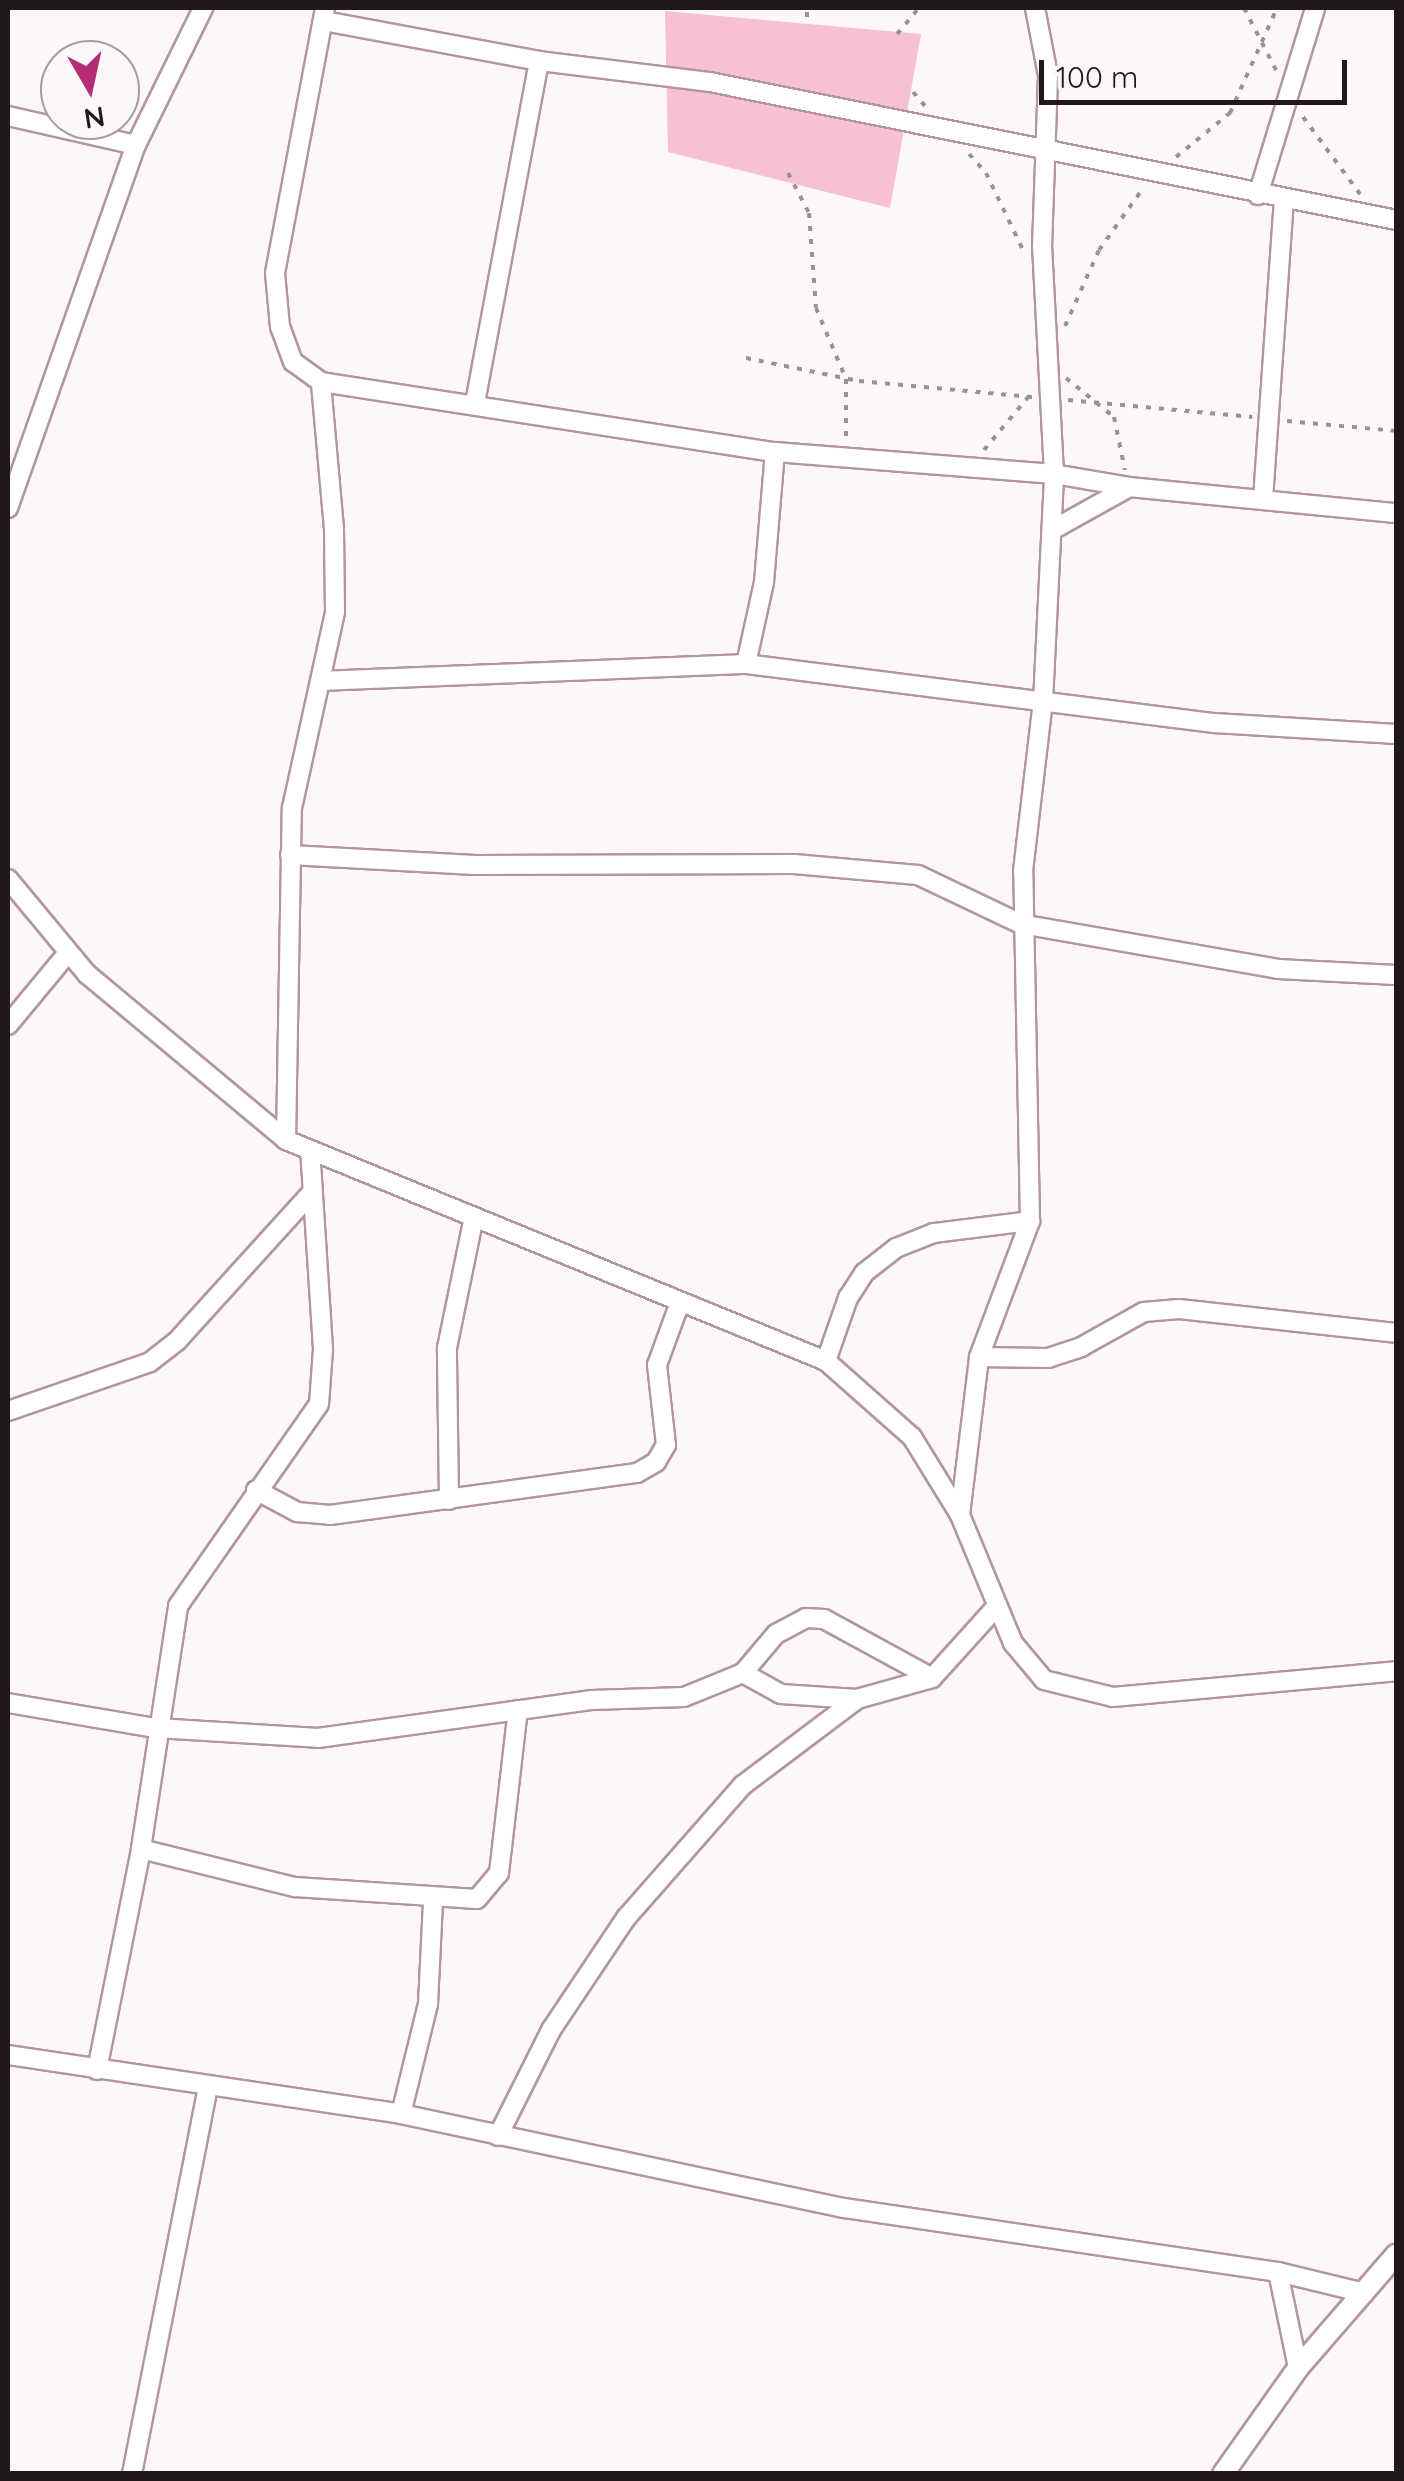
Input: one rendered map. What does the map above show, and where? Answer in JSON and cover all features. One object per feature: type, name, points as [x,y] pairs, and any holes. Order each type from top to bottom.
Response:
[{"type":"street","points":[[8,508],[136,145],[203,8]]},
{"type":"street","points":[[960,1515],[980,1357],[1030,1221],[1021,924],[1025,829],[1043,702],[1054,529],[1042,151],[1048,74],[1035,8]]},
{"type":"street","points":[[1258,195],[1315,8]]},
{"type":"street","points":[[1396,220],[1284,202],[710,82],[540,60],[325,14],[275,273],[280,327],[293,362],[321,382],[775,452],[1054,474],[1129,487],[1396,512]]},
{"type":"street","points":[[476,404],[540,60]]},
{"type":"street","points":[[8,116],[136,145]]},
{"type":"street","points":[[1263,499],[1284,202]]},
{"type":"street","points":[[286,1140],[290,855],[301,758],[322,681],[335,595],[321,382]]},
{"type":"street","points":[[746,664],[764,582],[775,452]]},
{"type":"street","points":[[1054,529],[1129,487]]},
{"type":"street","points":[[322,681],[746,664],[1043,702],[1396,734]]},
{"type":"street","points":[[290,855],[458,864],[794,864],[918,876],[1021,924],[1278,970],[1396,976]]},
{"type":"street","points":[[8,879],[67,954],[286,1140],[826,1361],[912,1437],[960,1515],[997,1606],[1026,1664],[1068,1691],[1113,1697],[1396,1672]]},
{"type":"street","points":[[8,1024],[67,954]]},
{"type":"street","points":[[97,2070],[141,1849],[156,1728],[178,1606],[256,1490],[307,1430],[319,1404],[310,1150]]},
{"type":"street","points":[[8,1410],[150,1362],[176,1341],[314,1191]]},
{"type":"street","points":[[450,1500],[447,1348],[474,1217]]},
{"type":"street","points":[[826,1361],[848,1298],[864,1273],[896,1248],[934,1233],[1030,1221]]},
{"type":"street","points":[[256,1490],[311,1516],[638,1473],[656,1462],[667,1424],[660,1346],[680,1302]]},
{"type":"street","points":[[980,1357],[1048,1358],[1081,1347],[1144,1312],[1179,1308],[1396,1333]]},
{"type":"street","points":[[498,2136],[551,2030],[650,1886],[771,1759],[858,1699],[932,1678],[997,1606]]},
{"type":"street","points":[[8,1703],[156,1728],[306,1739],[518,1710],[684,1697],[743,1674],[776,1634],[806,1618],[824,1619],[932,1678]]},
{"type":"street","points":[[743,1674],[781,1694],[858,1699]]},
{"type":"street","points":[[141,1849],[295,1886],[432,1900],[476,1899],[499,1873],[518,1710]]},
{"type":"street","points":[[401,2114],[428,2004],[432,1900]]},
{"type":"street","points":[[8,2054],[401,2114],[844,2208],[1278,2272],[1365,2293]]},
{"type":"street","points":[[132,2474],[208,2087]]},
{"type":"street","points":[[1223,2474],[1298,2368],[1396,2255]]},
{"type":"street","points":[[1278,2272],[1298,2368]]},
{"type":"path","points":[[807,17],[808,8]]},
{"type":"path","points":[[897,34],[919,8]]},
{"type":"path","points":[[1244,8],[1288,96],[1377,215]]},
{"type":"path","points":[[1063,331],[1100,250],[1154,174],[1230,113],[1277,8]]},
{"type":"path","points":[[913,92],[937,119]]},
{"type":"path","points":[[962,146],[986,173],[1030,265]]},
{"type":"path","points":[[788,173],[809,213],[816,308],[846,379],[846,457]]},
{"type":"path","points":[[1048,364],[1114,418],[1129,487]]},
{"type":"path","points":[[966,467],[1014,422],[1031,393]]},
{"type":"shaded area","points":[[665,11],[921,34],[890,208],[668,152]]}]
